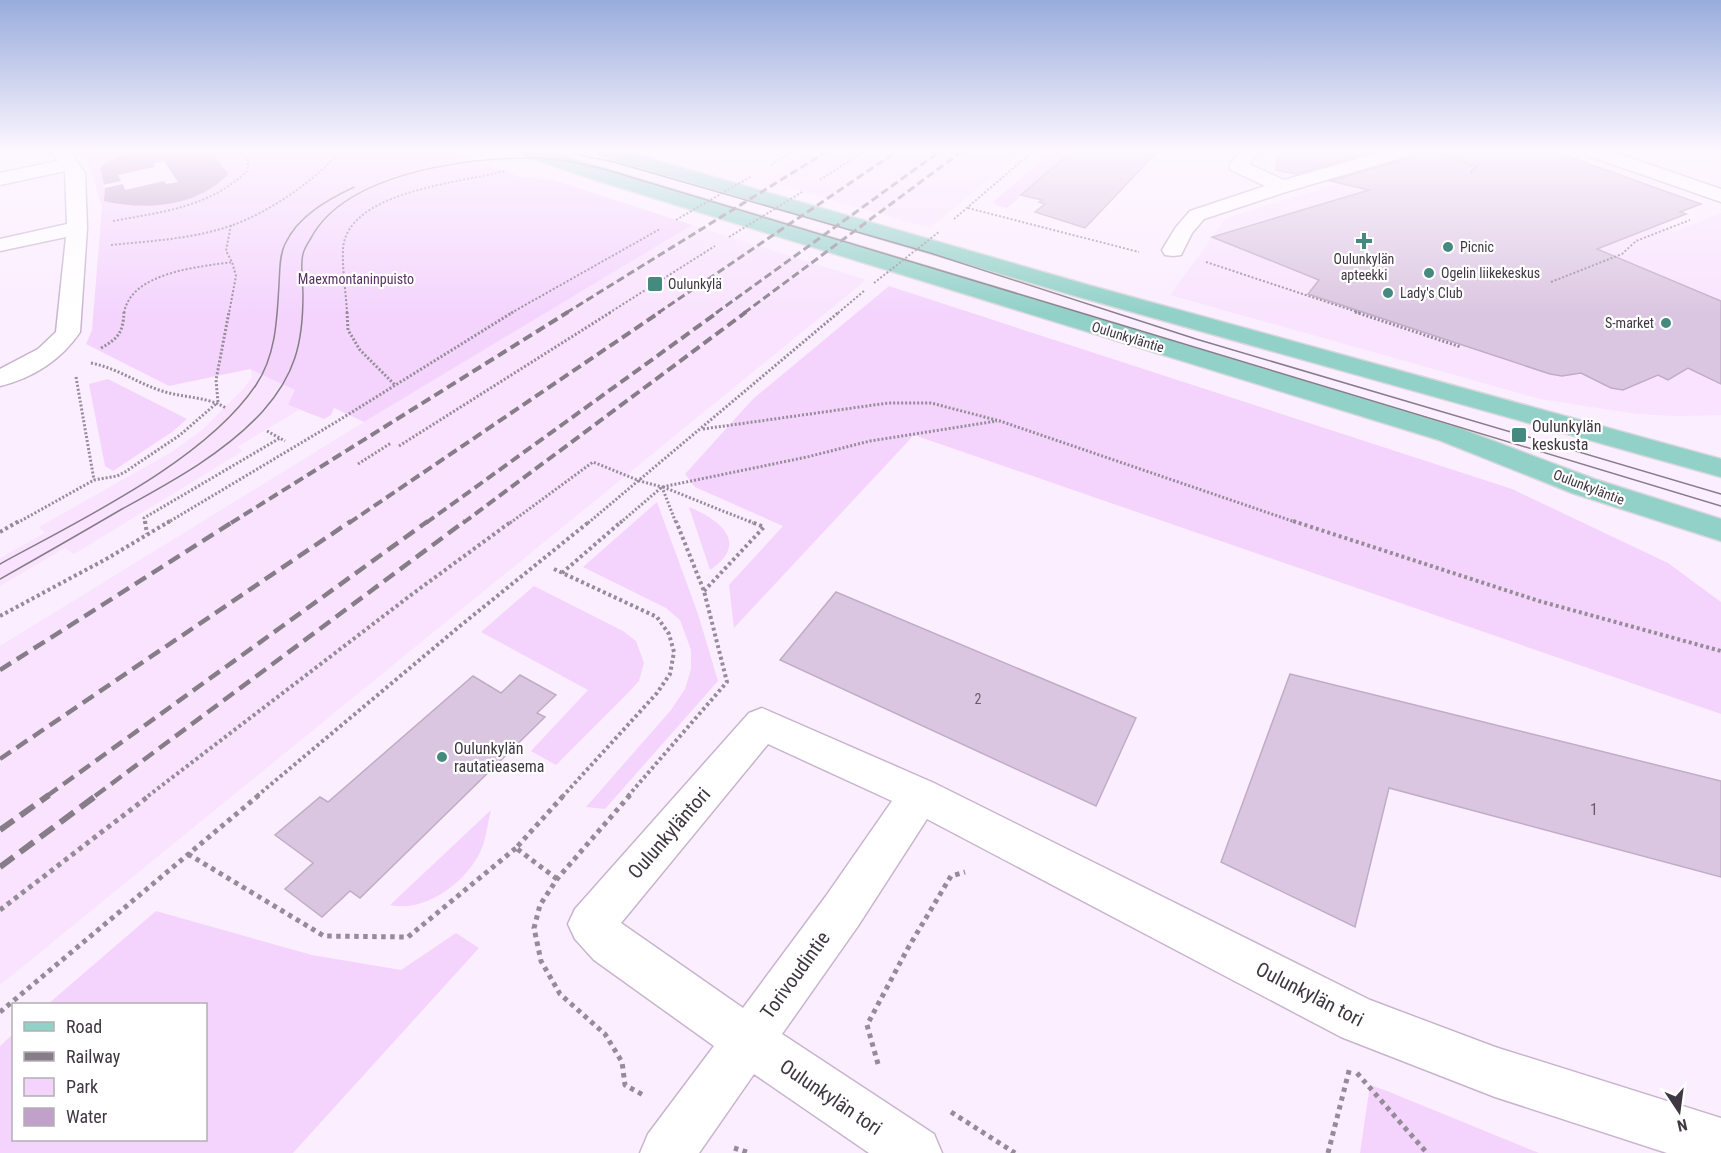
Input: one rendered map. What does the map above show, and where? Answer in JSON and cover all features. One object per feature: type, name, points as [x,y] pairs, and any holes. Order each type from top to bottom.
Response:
[{"type":"main road","name":"Oulunkyläntie","points":[[698,206],[1449,434],[1583,486],[1721,530]]},
{"type":"main road","name":"Oulunkyläntie","points":[[791,206],[1080,290],[1721,468]]},
{"type":"street","points":[[0,378],[42,358],[60,346],[68,332],[76,239],[76,206]]},
{"type":"street","points":[[1192,206],[1189,208],[1197,215]]},
{"type":"street","points":[[1173,250],[1183,231],[1197,215],[1225,206]]},
{"type":"street","points":[[0,245],[76,239]]},
{"type":"street","name":"Oulunkyläntori","points":[[747,1041],[610,944],[591,924],[762,724],[920,795]]},
{"type":"street","name":"Torivoudintie","points":[[667,1153],[842,911],[920,795]]},
{"type":"street","name":"Oulunkylän tori","points":[[920,795],[1358,1020],[1495,1072],[1721,1144]]},
{"type":"street","name":"Oulunkylän tori","points":[[747,1041],[915,1153]]},
{"type":"path","points":[[76,239],[178,206]]},
{"type":"path","points":[[76,239],[177,238],[231,225],[270,206]]},
{"type":"path","points":[[380,206],[360,219],[347,235],[343,247],[348,330],[360,350],[395,385]]},
{"type":"path","points":[[676,220],[700,206]]},
{"type":"path","points":[[729,237],[780,206]]},
{"type":"path","points":[[949,223],[971,206]]},
{"type":"path","points":[[968,208],[1165,259],[1173,250],[1461,348]]},
{"type":"path","points":[[1551,282],[1622,254],[1636,241],[1690,220]]},
{"type":"path","points":[[218,402],[216,380],[236,276],[226,251],[231,225]]},
{"type":"path","points":[[0,616],[108,558],[526,304],[666,225]]},
{"type":"path","points":[[0,1012],[460,626],[640,481],[874,283],[940,231]]},
{"type":"path","points":[[399,446],[719,243]]},
{"type":"path","points":[[100,348],[118,338],[123,332],[126,305],[131,295],[141,288],[174,273],[232,262]]},
{"type":"path","points":[[108,365],[161,391],[218,402],[226,408]]},
{"type":"path","points":[[75,371],[94,480]]},
{"type":"path","points":[[0,532],[94,480],[117,476],[125,472],[180,435],[218,402]]},
{"type":"path","points":[[701,430],[888,403],[931,403],[1000,421],[1498,589],[1632,629],[1721,651]]},
{"type":"path","points":[[562,573],[662,487],[807,457],[870,441],[1000,421]]},
{"type":"path","points":[[267,431],[285,441]]},
{"type":"path","points":[[147,534],[144,518],[280,438]]},
{"type":"path","points":[[358,464],[391,443]]},
{"type":"path","points":[[0,910],[411,595],[593,462],[764,527],[704,591]]},
{"type":"path","points":[[662,487],[704,591],[727,682]]},
{"type":"path","points":[[188,854],[324,936],[408,937],[516,848],[657,693],[670,674],[674,652],[669,634],[657,617],[554,569]]},
{"type":"path","points":[[516,848],[557,879]]},
{"type":"path","points":[[879,1066],[867,1025],[908,948],[951,876],[964,871],[974,877]]},
{"type":"path","points":[[1340,1061],[1362,1070]]},
{"type":"path","points":[[1350,1066],[1427,1153]]},
{"type":"path","points":[[947,1110],[1015,1153]]},
{"type":"shaded area","points":[[853,206],[957,206],[930,228]]},
{"type":"shaded area","points":[[1266,206],[1605,206],[1674,232],[1721,213],[1721,415],[1637,414],[1540,399],[1170,295],[1226,218]]},
{"type":"shaded area","points":[[692,225],[866,280],[0,985],[0,646],[364,422]]},
{"type":"shaded area","points":[[313,361],[288,405],[299,410],[237,447],[243,451],[74,554],[65,548],[0,586],[0,558],[45,533],[39,527],[170,453],[201,431],[244,388],[252,377],[251,367]]},
{"type":"green space","name":"Maexmontaninpuisto","points":[[633,206],[692,225],[364,422],[334,408],[331,415],[324,419],[288,405],[295,390],[250,369],[169,386],[86,344],[92,330],[102,207]]},
{"type":"green space","points":[[889,286],[1512,489],[1668,563],[1721,602],[1721,714],[914,435],[734,628],[729,585],[783,526],[695,487],[685,474],[753,399]]},
{"type":"green space","points":[[108,379],[187,419],[172,432],[113,471],[105,466],[89,384]]},
{"type":"green space","points":[[657,502],[698,614],[718,681],[605,809],[586,807],[671,710],[685,689],[691,669],[691,650],[680,620],[666,608],[583,567]]},
{"type":"green space","points":[[689,507],[719,525],[726,532],[729,541],[728,550],[722,560],[710,570]]},
{"type":"green space","points":[[534,586],[623,631],[636,641],[644,663],[639,681],[556,765],[531,751],[588,690],[481,632]]},
{"type":"green space","points":[[491,810],[479,855],[460,880],[447,890],[419,904],[390,905]]},
{"type":"green space","points":[[156,911],[312,955],[401,970],[456,933],[479,948],[293,1153],[0,1153],[0,1046],[12,1035],[12,1141],[207,1141],[207,1003],[49,1003]]},
{"type":"green space","points":[[1370,1085],[1387,1091],[1539,1153],[1360,1153]]},
{"type":"building","points":[[1043,206],[1106,206],[1085,228],[1035,212]]},
{"type":"building","name":"Ogelin liikekeskus","points":[[1316,206],[1696,206],[1680,212],[1686,214],[1597,249],[1721,301],[1721,384],[1688,368],[1668,380],[1658,375],[1623,390],[1611,388],[1581,373],[1562,376],[1550,374],[1308,294],[1319,280],[1212,237]]},
{"type":"building","points":[[836,592],[1136,718],[1096,806],[780,660]]},
{"type":"building","points":[[1290,674],[1721,781],[1721,877],[1389,788],[1355,927],[1221,862]]},
{"type":"building","name":"Oulunkylän rautatieasema","points":[[520,675],[556,695],[537,713],[545,717],[360,898],[350,891],[322,917],[285,889],[313,863],[275,835],[320,797],[328,802],[473,676],[501,693]]},
{"type":"tram line","points":[[0,564],[139,486],[206,439],[234,413],[256,385],[272,349],[281,259],[285,244],[297,225],[320,206]]},
{"type":"tram line","points":[[0,579],[197,466],[232,440],[263,411],[274,398],[290,371],[299,343],[303,312],[302,269],[305,248],[329,215],[341,206]]},
{"type":"tram line","points":[[726,206],[1721,506]]},
{"type":"tram line","points":[[766,206],[930,253],[1196,339],[1721,494]]},
{"type":"railway","points":[[566,313],[739,206]]},
{"type":"railway","points":[[658,313],[816,206]]},
{"type":"railway","points":[[716,313],[864,206]]},
{"type":"railway","points":[[744,313],[888,206]]},
{"type":"railway","points":[[231,523],[568,312]]},
{"type":"railway","points":[[349,523],[660,312]]},
{"type":"railway","points":[[426,523],[718,312]]},
{"type":"railway","points":[[463,523],[746,312]]},
{"type":"railway","points":[[0,670],[234,521]]},
{"type":"railway","points":[[0,759],[351,521]]},
{"type":"railway","points":[[47,796],[428,521]]},
{"type":"railway","points":[[95,796],[465,521]]},
{"type":"railway","points":[[0,830],[49,795]]},
{"type":"railway","points":[[0,867],[97,795]]},
{"type":"place","name":"Oulunkylän apteekki","points":[[1364,241]]},
{"type":"place","name":"Picnic","points":[[1448,247]]},
{"type":"place","name":"Ogelin liikekeskus","points":[[1429,273]]},
{"type":"place","name":"Oulunkylä","points":[[655,284]]},
{"type":"place","name":"Lady's Club","points":[[1388,293]]},
{"type":"place","name":"S-market","points":[[1666,323]]},
{"type":"place","name":"Oulunkylän keskusta","points":[[1519,435]]},
{"type":"place","name":"Oulunkylän rautatieasema","points":[[442,757]]}]
